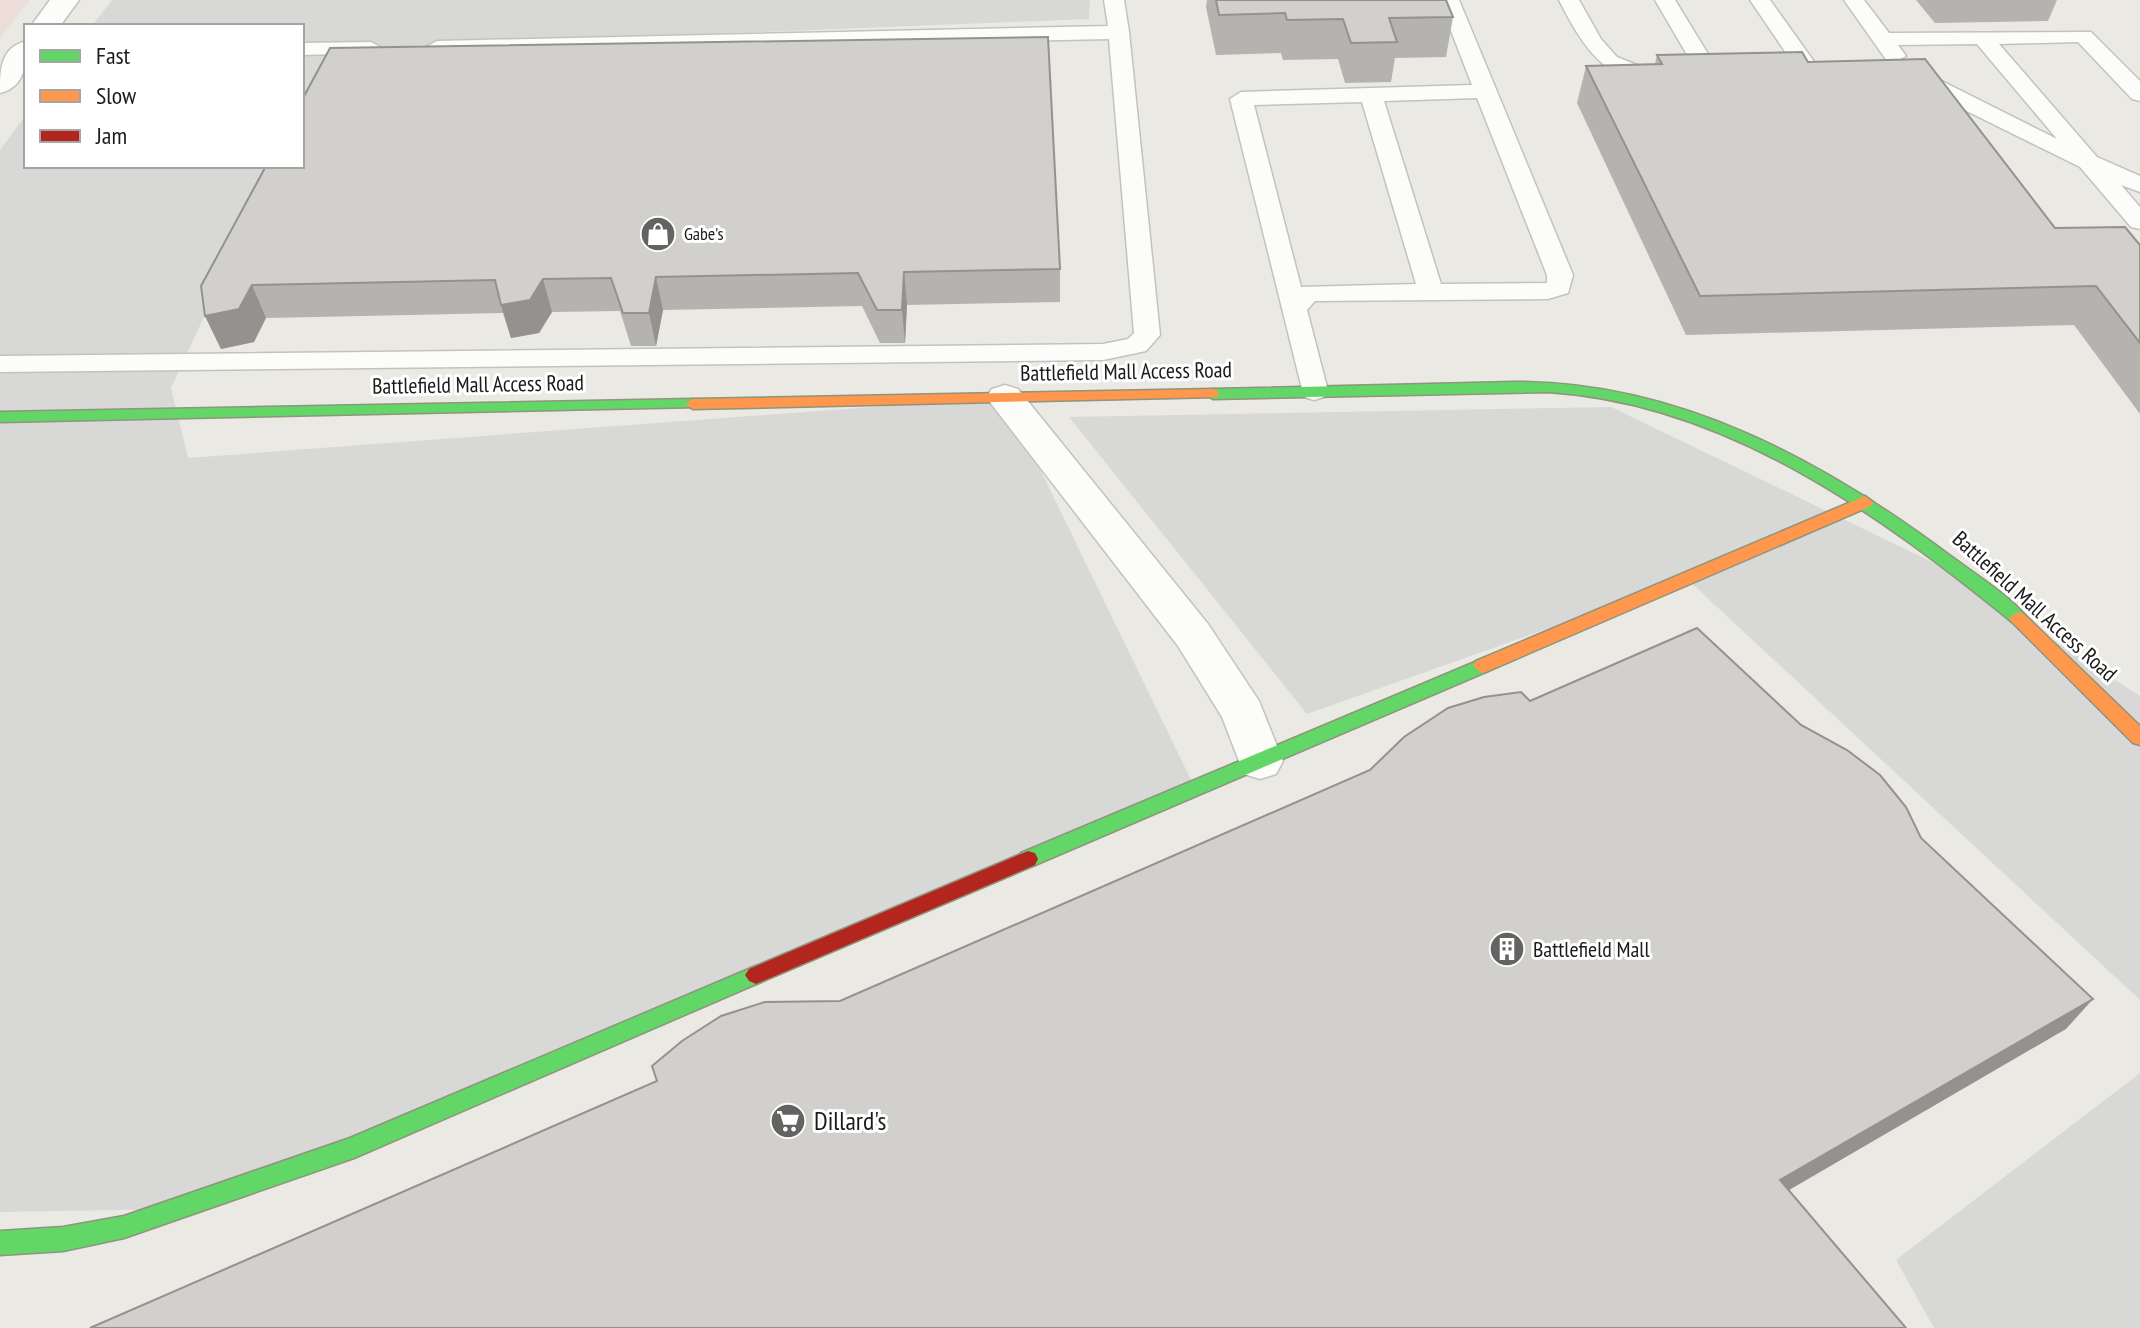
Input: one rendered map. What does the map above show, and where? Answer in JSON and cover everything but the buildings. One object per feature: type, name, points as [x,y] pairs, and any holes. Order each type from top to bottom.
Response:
[{"type":"street","points":[[47,24],[65,0]]},
{"type":"street","points":[[0,84],[24,53]]},
{"type":"street","name":"Battlefield Mall Access Road","points":[[0,417],[1550,387],[1616,394],[1687,414],[1739,435],[1865,502],[1930,545],[1996,598],[2066,661],[2140,738]]},
{"type":"street","points":[[1005,397],[1193,635],[1243,713],[1260,761]]},
{"type":"street","points":[[0,1243],[63,1239],[124,1227],[354,1147],[1865,502]]},
{"type":"lane","points":[[0,364],[1103,352],[1137,345],[1147,335],[1114,0]]},
{"type":"lane","points":[[1294,310],[1297,301],[1309,293],[1548,291],[1559,288],[1560,275],[1449,0]]},
{"type":"lane","points":[[1569,0],[1602,56],[1618,69],[1639,73],[1737,71]]},
{"type":"lane","points":[[1665,0],[1708,72]]},
{"type":"lane","points":[[1760,0],[1816,70],[1780,70]]},
{"type":"lane","points":[[1854,0],[1908,74]]},
{"type":"lane","points":[[419,47],[1119,32]]},
{"type":"lane","points":[[1883,39],[2084,36],[2140,94]]},
{"type":"lane","points":[[1983,38],[2140,222]]},
{"type":"lane","points":[[304,49],[388,48]]},
{"type":"lane","points":[[1878,69],[1908,74],[2140,185]]},
{"type":"lane","points":[[1314,391],[1241,99],[1486,91]]},
{"type":"lane","points":[[1371,95],[1431,292]]},
{"type":"shaded area","points":[[0,0],[30,0],[0,38]]},
{"type":"shaded area","points":[[112,0],[1090,0],[1089,19],[329,49],[304,102],[304,24],[94,24]]},
{"type":"shaded area","points":[[24,118],[24,168],[273,168],[171,388],[188,458],[1005,397],[1195,788],[175,1209],[0,1212],[0,150]]},
{"type":"shaded area","points":[[1611,407],[1930,561],[2140,696],[2140,1000],[1687,579],[1307,714],[1069,417]]},
{"type":"shaded area","points":[[2140,1073],[2140,1328],[1934,1328],[1896,1260]]},
{"type":"traffic: fast","points":[[1213,394],[1531,387],[1583,390],[1644,402],[1703,421],[1760,445],[1816,474],[1921,542],[2018,618]]},
{"type":"traffic: fast","points":[[0,417],[693,404]]},
{"type":"traffic: fast","points":[[1028,859],[1482,666]]},
{"type":"traffic: fast","points":[[0,1243],[63,1239],[124,1227],[354,1147],[756,975]]},
{"type":"traffic: slow","points":[[693,404],[1213,394]]},
{"type":"traffic: slow","points":[[1482,666],[1865,502]]},
{"type":"traffic: slow","points":[[2018,618],[2140,738]]},
{"type":"traffic: jam","points":[[756,975],[1028,859]]},
{"type":"place","name":"Gabe's","points":[[658,234]]},
{"type":"place","name":"Battlefield Mall","points":[[1507,949]]},
{"type":"place","name":"Dillard's","points":[[788,1121]]}]
